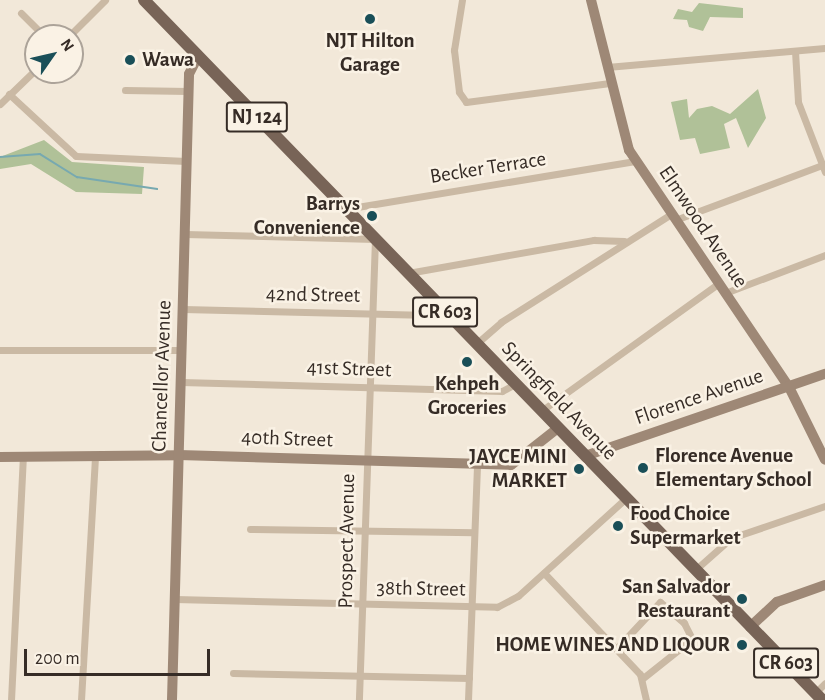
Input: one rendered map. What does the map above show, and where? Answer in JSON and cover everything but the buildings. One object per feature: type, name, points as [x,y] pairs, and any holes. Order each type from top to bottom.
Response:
[{"type":"main road","name":"Springfield Avenue","points":[[144,0],[818,696]]},
{"type":"street","points":[[81,24],[105,0]]},
{"type":"street","points":[[462,0],[454,50],[459,92],[466,102],[610,83]]},
{"type":"street","name":"Elmwood Avenue","points":[[591,0],[610,83],[635,161],[789,387],[825,460]]},
{"type":"street","points":[[21,13],[32,24]]},
{"type":"street","points":[[607,67],[825,48]]},
{"type":"street","points":[[477,344],[624,241],[673,217],[824,167],[798,102],[795,51]]},
{"type":"street","name":"Chancellor Avenue","points":[[172,700],[188,91],[191,64],[198,56]]},
{"type":"street","points":[[0,104],[24,80]]},
{"type":"street","points":[[125,90],[188,91]]},
{"type":"street","points":[[9,94],[76,156],[186,161]]},
{"type":"street","name":"Becker Terrace","points":[[345,209],[635,161]]},
{"type":"street","points":[[186,234],[375,239]]},
{"type":"street","name":"Prospect Avenue","points":[[359,700],[369,312],[375,239]]},
{"type":"street","points":[[408,273],[594,240],[624,241]]},
{"type":"street","points":[[725,293],[825,255]]},
{"type":"street","points":[[541,411],[718,283]]},
{"type":"street","name":"42nd Street","points":[[183,309],[430,315],[441,308]]},
{"type":"street","points":[[0,350],[182,350]]},
{"type":"street","name":"Florence Avenue","points":[[585,456],[825,374]]},
{"type":"street","name":"41st Street","points":[[181,382],[368,385],[502,391],[515,384]]},
{"type":"street","name":"40th Street","points":[[0,457],[179,455],[366,462],[517,464],[558,428]]},
{"type":"street","points":[[11,700],[23,456]]},
{"type":"street","points":[[81,700],[95,456]]},
{"type":"street","points":[[468,700],[477,464]]},
{"type":"street","name":"38th Street","points":[[175,599],[472,606],[506,604],[544,573],[626,498]]},
{"type":"street","points":[[695,570],[732,538],[825,506]]},
{"type":"street","points":[[250,529],[364,533],[474,532]]},
{"type":"street","points":[[544,573],[643,678],[646,700]]},
{"type":"street","points":[[750,627],[777,602],[825,585]]},
{"type":"street","points":[[617,648],[660,602],[684,623],[692,639],[643,678]]},
{"type":"street","points":[[233,673],[469,678]]},
{"type":"street","points":[[818,696],[825,683]]},
{"type":"green space","points":[[699,3],[743,8],[743,18],[710,17],[703,31],[689,27],[687,20],[673,19],[678,9],[692,12]]},
{"type":"green space","points":[[758,89],[766,118],[748,148],[736,118],[724,124],[730,148],[700,154],[695,138],[680,140],[671,102],[687,99],[689,118],[697,109],[712,106],[730,114]]},
{"type":"green space","points":[[44,140],[72,162],[144,167],[142,194],[76,192],[31,164],[0,169],[0,157]]},
{"type":"waterway","points":[[0,157],[40,154],[77,177],[157,189]]},
{"type":"place","name":"NJT Hilton Garage","points":[[370,19]]},
{"type":"place","name":"Wawa","points":[[130,60]]},
{"type":"place","name":"Barrys Convenience","points":[[372,216]]},
{"type":"place","name":"Kehpeh Groceries","points":[[467,362]]},
{"type":"place","name":"Florence Avenue Elementary School","points":[[643,468]]},
{"type":"place","name":"JAYCE MINI MARKET","points":[[579,469]]},
{"type":"place","name":"Food Choice Supermarket","points":[[618,526]]},
{"type":"place","name":"San Salvador Restaurant","points":[[742,599]]},
{"type":"place","name":"HOME WINES AND LIQOUR","points":[[742,645]]}]
